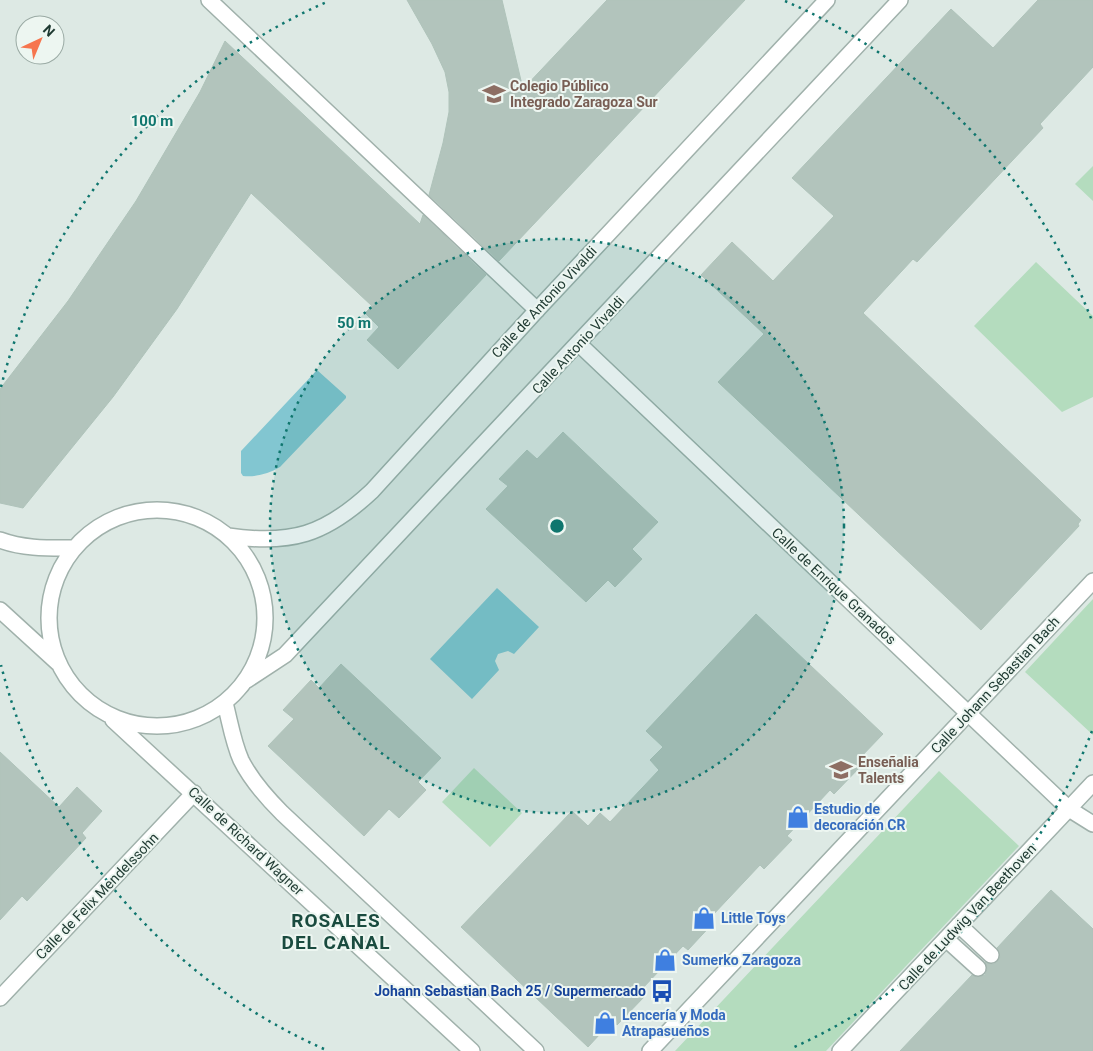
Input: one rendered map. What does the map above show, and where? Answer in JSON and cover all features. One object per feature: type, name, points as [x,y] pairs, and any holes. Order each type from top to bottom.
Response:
[{"type":"street","points":[[209,0],[537,310]]},
{"type":"street","name":"Calle de Antonio Vivaldi","points":[[228,536],[256,540],[287,538],[310,533],[333,522],[355,507],[372,491],[537,310],[827,0]]},
{"type":"street","name":"Calle Antonio Vivaldi","points":[[247,680],[285,655],[900,0]]},
{"type":"street","name":"Calle de Enrique Granados","points":[[579,344],[1069,809],[1093,824]]},
{"type":"street","points":[[147,510],[176,511],[204,520],[228,536],[246,556],[258,579],[265,604],[265,631],[259,656],[247,680],[225,703],[204,716],[180,724],[155,727],[130,724],[107,714],[87,701],[70,684],[58,663],[51,640],[48,616],[59,570],[74,548],[94,530],[119,516],[147,510]]},
{"type":"street","points":[[0,540],[13,545],[74,548]]},
{"type":"street","name":"Calle Johann Sebastian Bach","points":[[650,1051],[1093,581]]},
{"type":"street","points":[[0,610],[58,663]]},
{"type":"street","points":[[225,703],[232,735],[241,760],[258,788],[289,820],[536,1051]]},
{"type":"street","name":"Calle de Richard Wagner","points":[[107,714],[472,1051]]},
{"type":"street","name":"Calle de Ludwig Van Beethoven","points":[[840,1051],[1093,783]]},
{"type":"street","name":"Calle de Felix Mendelssohn","points":[[0,998],[194,794]]},
{"type":"street","points":[[959,925],[991,955]]},
{"type":"street","points":[[946,939],[978,968]]},
{"type":"green space","points":[[1093,166],[1093,201],[1075,184]]},
{"type":"green space","points":[[1036,262],[1093,316],[1093,397],[1062,412],[974,326]]},
{"type":"green space","points":[[1093,599],[1093,735],[1025,672]]},
{"type":"green space","points":[[474,768],[522,813],[490,847],[442,802]]},
{"type":"green space","points":[[939,771],[1019,846],[826,1051],[675,1051]]},
{"type":"water","points":[[317,370],[346,398],[280,467],[271,472],[243,476],[241,473],[241,451]]},
{"type":"water","points":[[497,588],[539,627],[514,654],[508,651],[498,654],[495,661],[499,670],[472,699],[430,659]]},
{"type":"building","name":"Colegio Público Integrado Zaragoza Sur","points":[[407,0],[502,0],[523,89],[607,0],[745,0],[499,261],[429,195],[443,143],[449,112],[449,92],[445,72],[432,44]]},
{"type":"building","points":[[1038,0],[1093,0],[1093,67],[1040,124],[1043,128],[917,262],[913,259],[863,313],[1081,520],[1078,524],[1079,526],[981,630],[718,382],[764,334],[701,275],[732,242],[773,281],[834,216],[792,178],[951,9],[993,48]]},
{"type":"building","points":[[225,41],[420,224],[423,215],[486,275],[398,369],[367,340],[379,327],[365,313],[372,306],[251,193],[177,309],[113,397],[23,508],[0,503],[0,389],[68,301],[136,201],[200,92]]},
{"type":"building","points":[[563,432],[658,522],[632,549],[642,559],[615,587],[608,580],[586,602],[486,509],[508,486],[499,479],[527,450],[537,459]]},
{"type":"building","points":[[756,614],[883,734],[857,761],[862,765],[834,794],[830,790],[787,836],[792,840],[764,869],[760,865],[711,917],[715,921],[688,950],[683,946],[640,991],[645,996],[617,1025],[613,1020],[588,1047],[461,927],[572,811],[588,826],[600,813],[610,822],[659,770],[650,760],[663,747],[646,731]]},
{"type":"building","points":[[341,664],[441,758],[418,782],[426,790],[399,818],[389,809],[364,836],[268,746],[294,719],[283,710],[311,680],[319,688]]},
{"type":"building","points":[[0,752],[59,807],[77,787],[102,811],[82,833],[86,838],[27,901],[22,896],[0,920]]},
{"type":"building","points":[[1051,890],[1093,929],[1093,1051],[900,1051],[972,975],[977,977],[985,975],[987,969],[985,962],[993,964],[997,962],[1000,957],[997,948]]},
{"type":"place","name":"Colegio Público Integrado Zaragoza Sur","points":[[494,94]]},
{"type":"place","name":"Enseñalia Talents","points":[[841,770]]},
{"type":"place","name":"Estudio de decoración CR","points":[[798,817]]},
{"type":"place","name":"Little Toys","points":[[704,918]]},
{"type":"place","name":"Sumerko Zaragoza","points":[[665,960]]},
{"type":"place","name":"Johann Sebastian Bach 25 / Supermercado","points":[[662,991]]},
{"type":"place","name":"Lencería y Moda Atrapasueños","points":[[605,1023]]},
{"type":"district","name":"ROSALES DEL CANAL","points":[[336,931]]}]
